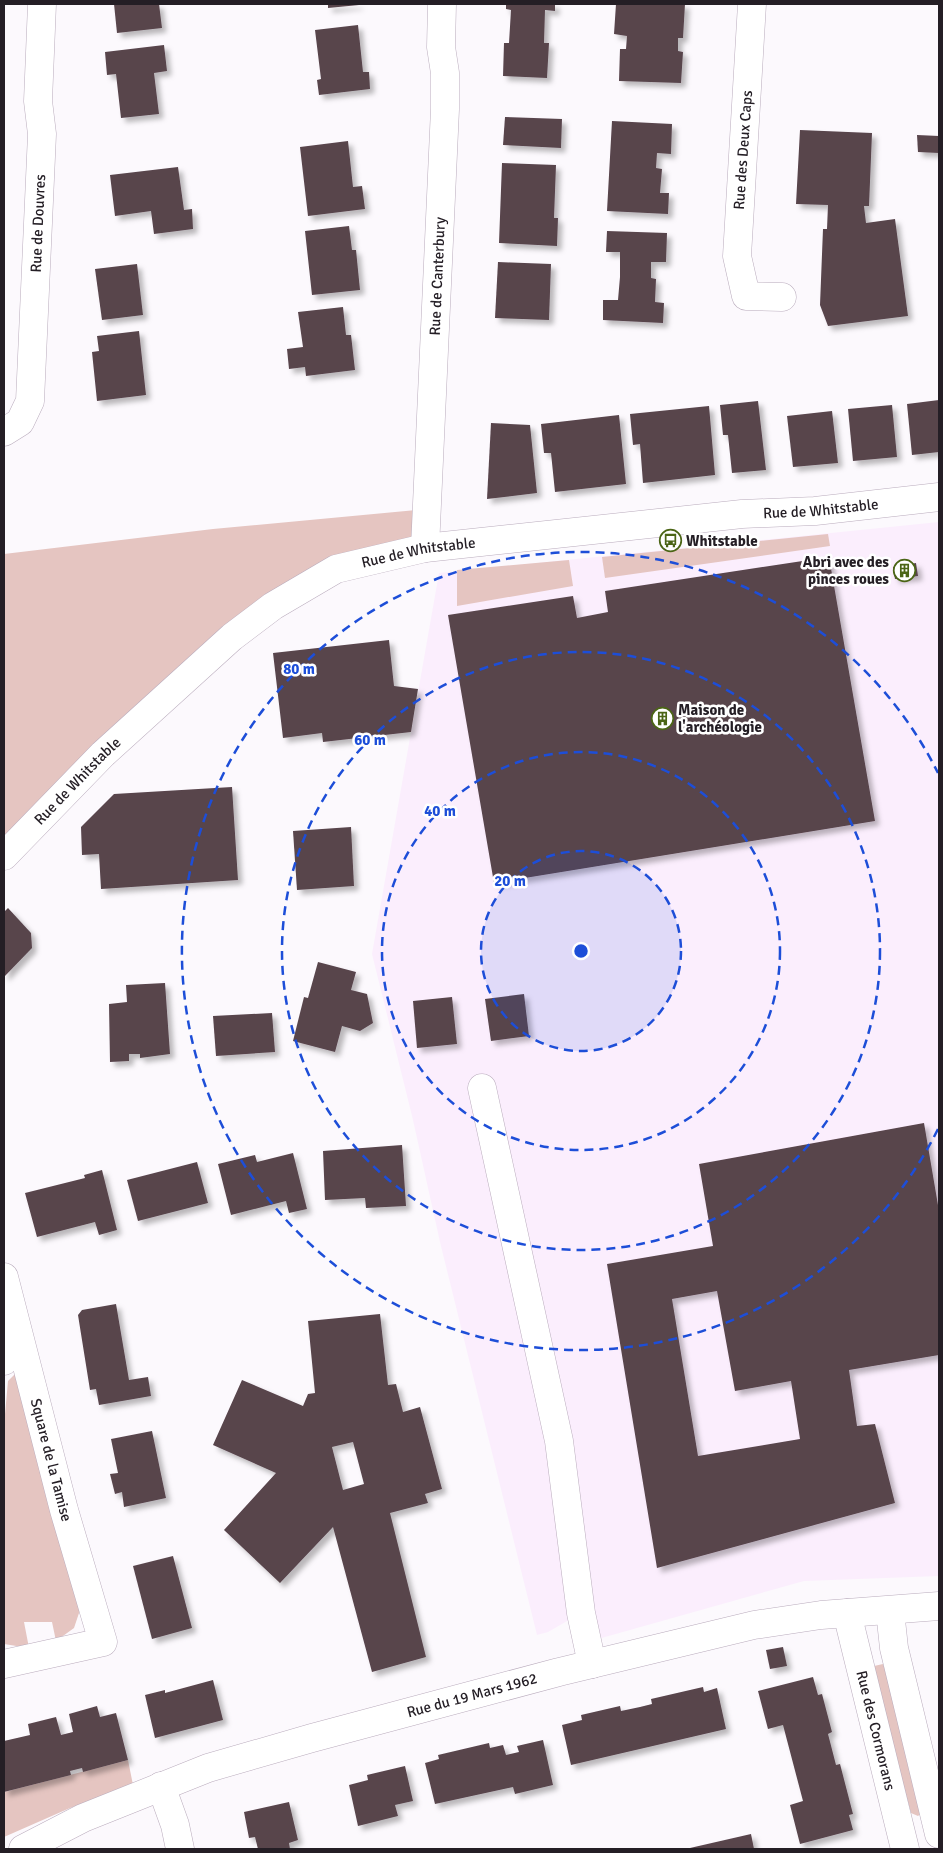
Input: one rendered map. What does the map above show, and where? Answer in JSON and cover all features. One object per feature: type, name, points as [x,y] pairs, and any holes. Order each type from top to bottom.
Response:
[{"type":"street","name":"Rue de Douvres","points":[[4,432],[20,422],[30,401],[42,134],[38,101],[42,4]]},
{"type":"street","name":"Rue de Canterbury","points":[[425,548],[445,109],[445,73],[441,47],[442,4]]},
{"type":"street","name":"Rue des Deux Caps","points":[[752,4],[736,256],[746,296],[782,297]]},
{"type":"street","name":"Rue de Whitstable","points":[[4,856],[103,754],[232,637],[273,606],[336,569],[425,548],[742,514],[815,510],[939,497]]},
{"type":"street","points":[[482,1088],[559,1440],[581,1613],[592,1664]]},
{"type":"street","name":"Square de la Tamise","points":[[4,1278],[64,1510],[103,1642],[4,1664]]},
{"type":"street","points":[[4,1361],[14,1318]]},
{"type":"street","name":"Rue du 19 Mars 1962","points":[[23,1849],[83,1818],[161,1786],[208,1768],[312,1738],[592,1664],[754,1625],[939,1606]]},
{"type":"street","points":[[890,1611],[894,1648],[939,1834]]},
{"type":"street","name":"Rue des Cormorans","points":[[847,1614],[905,1849]]},
{"type":"street","points":[[161,1786],[175,1825],[180,1849]]},
{"type":"street","points":[[928,1849],[939,1845]]},
{"type":"shaded area","points":[[427,509],[425,548],[273,606],[4,856],[4,554],[213,529]]},
{"type":"shaded area","points":[[939,522],[939,1576],[804,1581],[598,1639],[581,1613],[548,1632],[537,1635],[440,1242],[413,1120],[372,954],[439,573]]},
{"type":"shaded area","points":[[828,534],[830,546],[605,578],[602,557]]},
{"type":"shaded area","points":[[569,560],[573,586],[457,606],[457,570]]},
{"type":"shaded area","points":[[15,1374],[80,1610],[74,1628],[56,1641],[52,1622],[24,1622],[29,1648],[4,1644],[4,1425],[8,1381]]},
{"type":"shaded area","points":[[883,1664],[889,1679],[925,1810],[918,1816],[911,1813],[873,1674],[874,1666]]},
{"type":"shaded area","points":[[128,1760],[133,1785],[70,1808],[4,1837],[4,1792]]},
{"type":"building","points":[[114,4],[159,4],[162,28],[117,33]]},
{"type":"building","points":[[328,4],[359,4],[359,5],[328,8]]},
{"type":"building","points":[[506,4],[555,4],[555,11],[545,10],[544,43],[549,43],[547,78],[503,76],[504,43],[509,43],[511,10],[506,9]]},
{"type":"building","points":[[616,4],[685,4],[683,38],[678,38],[678,51],[683,52],[681,83],[619,81],[620,49],[626,49],[627,36],[614,34]]},
{"type":"building","points":[[358,25],[363,72],[369,72],[370,89],[319,95],[317,80],[321,79],[315,30]]},
{"type":"building","points":[[164,45],[167,71],[154,73],[159,114],[121,118],[116,74],[107,75],[105,52]]},
{"type":"building","points":[[505,117],[562,119],[561,148],[503,145]]},
{"type":"building","points":[[612,121],[672,124],[671,154],[657,153],[656,168],[662,169],[660,193],[669,193],[668,214],[607,211]]},
{"type":"building","points":[[800,130],[872,133],[869,206],[864,206],[866,223],[895,219],[908,316],[828,326],[820,305],[823,229],[827,229],[828,205],[796,204]]},
{"type":"building","points":[[917,135],[939,136],[939,153],[918,152]]},
{"type":"building","points":[[348,141],[353,187],[362,186],[365,209],[308,216],[300,147]]},
{"type":"building","points":[[502,163],[556,165],[554,218],[558,218],[557,246],[499,243]]},
{"type":"building","points":[[178,167],[184,210],[192,209],[193,229],[154,234],[151,211],[115,216],[110,175]]},
{"type":"building","points":[[349,226],[352,250],[356,250],[360,290],[312,295],[305,231]]},
{"type":"building","points":[[607,231],[667,233],[666,262],[651,262],[651,278],[656,279],[655,302],[664,303],[663,323],[603,320],[603,300],[618,300],[620,277],[620,252],[606,252]]},
{"type":"building","points":[[498,262],[551,264],[549,320],[495,318]]},
{"type":"building","points":[[137,264],[143,315],[102,320],[95,269]]},
{"type":"building","points":[[343,307],[346,335],[351,335],[355,370],[306,376],[305,367],[289,369],[287,349],[303,347],[298,312]]},
{"type":"building","points":[[139,331],[146,395],[97,401],[92,352],[99,351],[97,336]]},
{"type":"building","points":[[939,400],[939,452],[912,455],[907,404]]},
{"type":"building","points":[[758,401],[766,470],[732,473],[728,435],[723,435],[720,405]]},
{"type":"building","points":[[892,405],[897,457],[853,461],[848,409]]},
{"type":"building","points":[[709,406],[715,475],[643,483],[640,444],[633,445],[630,414]]},
{"type":"building","points":[[832,411],[838,463],[793,467],[787,416]]},
{"type":"building","points":[[619,415],[626,484],[555,492],[551,453],[544,453],[541,424]]},
{"type":"building","points":[[491,423],[530,425],[537,493],[487,499]]},
{"type":"building","name":"Maison de l'archéologie","points":[[829,557],[875,821],[494,883],[448,615],[573,596],[577,618],[608,612],[605,591]]},
{"type":"building","name":"Abri avec des pinces roues","points":[[916,563],[918,576],[895,579],[893,567]]},
{"type":"building","points":[[389,640],[394,686],[418,689],[411,732],[323,742],[322,733],[283,738],[273,653]]},
{"type":"building","points":[[232,787],[238,880],[101,889],[99,854],[82,855],[81,827],[114,794]]},
{"type":"building","points":[[351,827],[354,886],[297,890],[293,831]]},
{"type":"building","points":[[8,908],[31,933],[32,948],[4,977],[4,912]]},
{"type":"building","points":[[318,962],[356,972],[351,990],[367,994],[373,1023],[360,1031],[342,1026],[335,1052],[293,1041],[304,997],[308,998]]},
{"type":"building","points":[[165,983],[170,1054],[140,1058],[140,1054],[129,1054],[129,1061],[110,1062],[109,1004],[127,1002],[126,985]]},
{"type":"building","points":[[524,994],[529,1036],[491,1041],[485,999]]},
{"type":"building","points":[[452,997],[457,1044],[417,1048],[413,1001]]},
{"type":"building","points":[[272,1013],[275,1052],[216,1056],[213,1016]]},
{"type":"building","points":[[924,1123],[939,1211],[939,1355],[849,1370],[857,1426],[875,1424],[895,1503],[657,1568],[607,1264],[713,1246],[699,1164]],"holes":[[[717,1291],[735,1391],[791,1381],[800,1439],[698,1456],[672,1299]]]},
{"type":"building","points":[[402,1145],[406,1206],[366,1208],[365,1198],[325,1200],[323,1151]]},
{"type":"building","points":[[293,1153],[307,1209],[289,1213],[286,1201],[231,1215],[218,1164],[255,1155],[257,1162]]},
{"type":"building","points":[[197,1162],[208,1203],[138,1221],[127,1180]]},
{"type":"building","points":[[102,1170],[117,1230],[99,1235],[95,1222],[37,1237],[25,1193],[85,1178],[84,1175]]},
{"type":"building","points":[[116,1304],[129,1380],[148,1377],[151,1396],[99,1405],[96,1389],[90,1390],[78,1315],[82,1310]]},
{"type":"building","points":[[380,1314],[388,1385],[396,1384],[403,1412],[420,1407],[442,1489],[425,1494],[428,1503],[390,1513],[426,1657],[372,1672],[333,1527],[280,1583],[224,1530],[276,1473],[213,1445],[242,1380],[303,1406],[308,1394],[315,1393],[308,1321]],"holes":[[[353,1442],[364,1484],[343,1490],[332,1447]]]},
{"type":"building","points":[[152,1431],[166,1498],[124,1507],[122,1492],[115,1494],[110,1474],[118,1473],[111,1439]]},
{"type":"building","points":[[173,1556],[192,1628],[152,1639],[133,1566]]},
{"type":"building","points":[[783,1647],[787,1666],[770,1669],[766,1650]]},
{"type":"building","points":[[813,1677],[818,1695],[822,1694],[832,1732],[828,1734],[836,1765],[840,1764],[853,1814],[849,1815],[853,1830],[800,1844],[790,1805],[803,1801],[783,1725],[768,1729],[758,1691]]},
{"type":"building","points":[[213,1680],[223,1720],[155,1738],[145,1695],[165,1690],[165,1693]]},
{"type":"building","points":[[703,1687],[704,1692],[717,1688],[726,1729],[571,1765],[562,1725],[582,1720],[581,1715],[620,1706],[621,1711],[640,1707],[652,1704],[651,1699]]},
{"type":"building","points":[[97,1706],[100,1717],[116,1713],[128,1760],[83,1772],[82,1768],[70,1771],[71,1775],[4,1792],[4,1741],[30,1735],[28,1724],[56,1717],[61,1735],[73,1732],[69,1714]]},
{"type":"building","points":[[543,1740],[553,1785],[515,1794],[513,1787],[435,1804],[425,1763],[439,1759],[438,1755],[489,1743],[490,1748],[503,1745],[506,1755],[519,1752],[517,1746]]},
{"type":"building","points":[[405,1766],[413,1801],[395,1805],[398,1816],[358,1826],[349,1785],[368,1780],[367,1775]]},
{"type":"building","points":[[289,1802],[298,1840],[289,1843],[290,1849],[258,1849],[255,1837],[249,1838],[244,1812]]},
{"type":"building","points":[[751,1834],[754,1849],[690,1849],[690,1848]]},
{"type":"place","name":"Whitstable","points":[[670,541]]},
{"type":"place","name":"Abri avec des pinces roues","points":[[905,571]]},
{"type":"place","name":"Maison de l'archéologie","points":[[662,719]]}]
